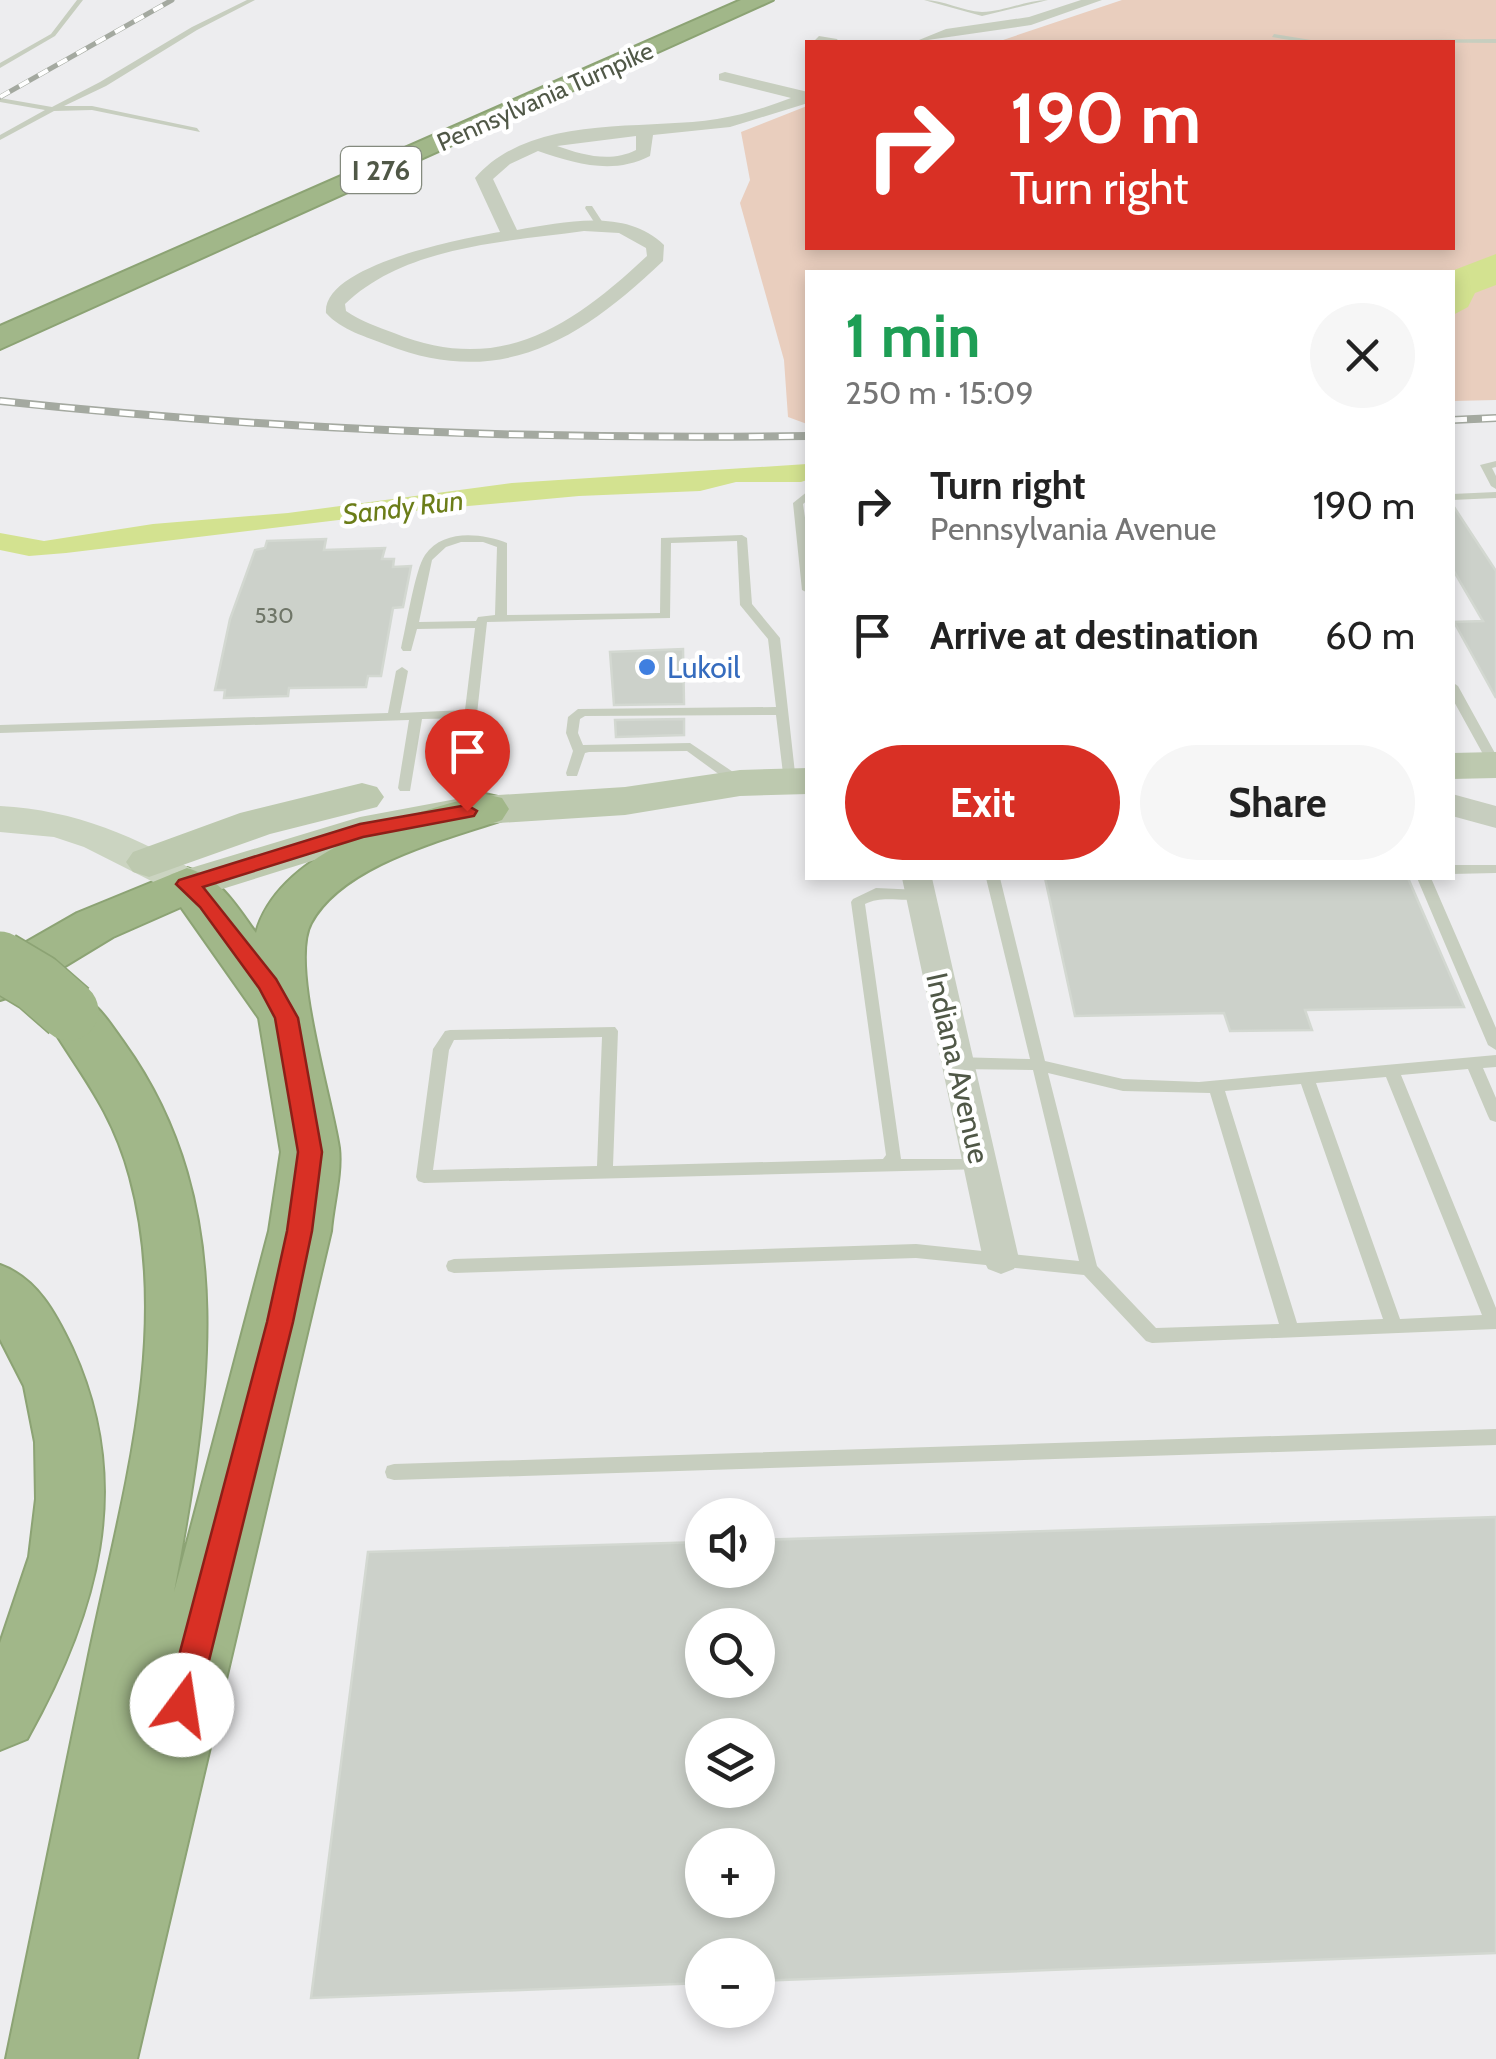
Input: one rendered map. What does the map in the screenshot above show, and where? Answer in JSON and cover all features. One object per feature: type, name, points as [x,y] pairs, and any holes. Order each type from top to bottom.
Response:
[{"type":"highway","name":"Pennsylvania Turnpike","points":[[0,315],[723,0]]},
{"type":"highway","name":"Pennsylvania Turnpike","points":[[0,339],[761,0]]},
{"type":"highway","points":[[94,2059],[300,1231],[310,1152],[286,1018],[279,944],[286,918],[306,894],[367,850],[485,810]]},
{"type":"highway","points":[[168,873],[207,902],[268,984],[286,1018]]},
{"type":"highway","points":[[0,938],[168,873]]},
{"type":"highway","points":[[0,981],[95,926],[168,873]]},
{"type":"highway","points":[[0,961],[37,983],[69,1011],[103,1050],[144,1127],[170,1227],[176,1302],[154,1508],[50,2059]]},
{"type":"highway","points":[[0,1291],[28,1327],[50,1371],[65,1416],[72,1460],[64,1550],[53,1596],[35,1648],[0,1712]]},
{"type":"main road","points":[[168,873],[292,813],[406,788],[575,762],[624,772],[740,784]]},
{"type":"main road","points":[[1455,766],[1496,765]]},
{"type":"main road","points":[[0,820],[70,825],[122,845],[168,873],[360,831],[485,810],[625,800],[740,784],[799,782]]},
{"type":"street","points":[[927,40],[951,32],[1026,22],[1094,0]]},
{"type":"street","points":[[726,77],[805,96]]},
{"type":"street","points":[[511,236],[484,178],[492,169],[541,146],[586,135],[718,124],[805,98]]},
{"type":"street","points":[[541,146],[579,158],[625,160],[644,152],[645,130]]},
{"type":"street","points":[[601,226],[644,236],[655,245],[656,257],[611,300],[556,337],[532,346],[481,356],[444,355],[362,327],[336,313],[335,302],[345,292],[418,255],[511,236],[601,226]]},
{"type":"street","points":[[1455,806],[1496,817]]},
{"type":"street","name":"Indiana Avenue","points":[[918,886],[1002,1259]]},
{"type":"lane","points":[[0,66],[54,35],[80,0]]},
{"type":"lane","points":[[0,138],[252,0]]},
{"type":"lane","points":[[927,0],[982,14],[1001,13],[1045,0]]},
{"type":"lane","points":[[1001,13],[1026,22]]},
{"type":"lane","points":[[1274,36],[1299,40]]},
{"type":"lane","points":[[1455,41],[1496,41]]},
{"type":"lane","points":[[0,100],[51,109],[92,108],[198,130]]},
{"type":"lane","points":[[589,208],[601,226]]},
{"type":"lane","points":[[1496,464],[1485,465],[1496,486]]},
{"type":"lane","points":[[1455,497],[1496,495]]},
{"type":"lane","points":[[805,497],[798,504],[805,564]]},
{"type":"lane","points":[[407,648],[434,548],[474,538],[494,541],[506,552],[501,618]]},
{"type":"lane","points":[[0,729],[471,714],[482,619],[666,616],[665,540],[742,538],[746,604],[774,638],[782,711],[799,782]]},
{"type":"lane","points":[[411,626],[481,624]]},
{"type":"lane","points":[[392,717],[402,672]]},
{"type":"lane","points":[[1455,691],[1496,765]]},
{"type":"lane","points":[[575,762],[574,717],[582,712],[782,711]]},
{"type":"lane","points":[[406,788],[416,716]]},
{"type":"lane","points":[[1455,870],[1496,869]]},
{"type":"lane","points":[[992,880],[1008,956],[1040,1065],[1089,1269],[1152,1336],[1495,1322],[1392,1070]]},
{"type":"lane","points":[[1425,880],[1496,1046]]},
{"type":"lane","points":[[888,1165],[894,1156],[858,902],[876,893],[918,886]]},
{"type":"lane","points":[[605,1170],[610,1032],[450,1034],[441,1049],[424,1177],[444,1180],[605,1170],[979,1166]]},
{"type":"lane","points":[[955,1063],[1040,1065],[1122,1085],[1216,1086],[1496,1060]]},
{"type":"lane","points":[[1473,1062],[1496,1116]]},
{"type":"lane","points":[[1306,1078],[1394,1326]]},
{"type":"lane","points":[[1216,1086],[1290,1330]]},
{"type":"lane","points":[[454,1266],[916,1252],[1089,1269]]},
{"type":"lane","points":[[394,1472],[1496,1436]]},
{"type":"shaded area","points":[[1122,0],[1496,0],[1496,400],[1455,401],[1455,270],[805,270],[805,423],[788,417],[784,360],[740,203],[750,180],[741,132],[805,107],[805,250],[1455,250],[1455,40],[1003,40]]},
{"type":"water","points":[[1496,254],[1496,285],[1475,293],[1468,307],[1455,314],[1454,270]]},
{"type":"water","name":"Sandy Run","points":[[805,464],[805,481],[801,482],[736,482],[700,491],[579,496],[413,511],[66,553],[29,556],[0,550],[0,533],[44,541],[153,524],[288,513],[512,483]]},
{"type":"building","points":[[1455,509],[1496,571],[1496,698],[1455,624],[1483,621],[1455,573]]},
{"type":"building","points":[[326,539],[324,550],[385,548],[382,559],[394,559],[393,567],[411,566],[403,607],[393,608],[381,676],[368,676],[366,687],[289,688],[288,696],[224,698],[225,690],[215,690],[230,619],[255,550],[265,548],[267,541]]},
{"type":"building","points":[[683,649],[684,704],[614,705],[610,652]]},
{"type":"building","points":[[684,719],[684,735],[616,737],[615,720]]},
{"type":"building","points":[[1045,880],[1409,880],[1464,1007],[1305,1010],[1312,1030],[1230,1031],[1224,1013],[1075,1016]]},
{"type":"building","points":[[1496,1517],[1496,1953],[775,1980],[775,1938],[685,1938],[685,1984],[311,1998],[368,1552],[685,1543],[685,1588],[775,1588],[775,1539]]},
{"type":"railway","points":[[0,97],[172,0]]},
{"type":"railway","points":[[0,401],[403,431],[805,436]]},
{"type":"railway","points":[[1455,420],[1496,418]]},
{"type":"place","name":"Lukoil","points":[[647,667]]},
{"type":"route","points":[[182,1705],[280,1322],[300,1231],[310,1152],[286,1018],[268,984],[207,902],[186,884],[302,846],[467,811]]}]
